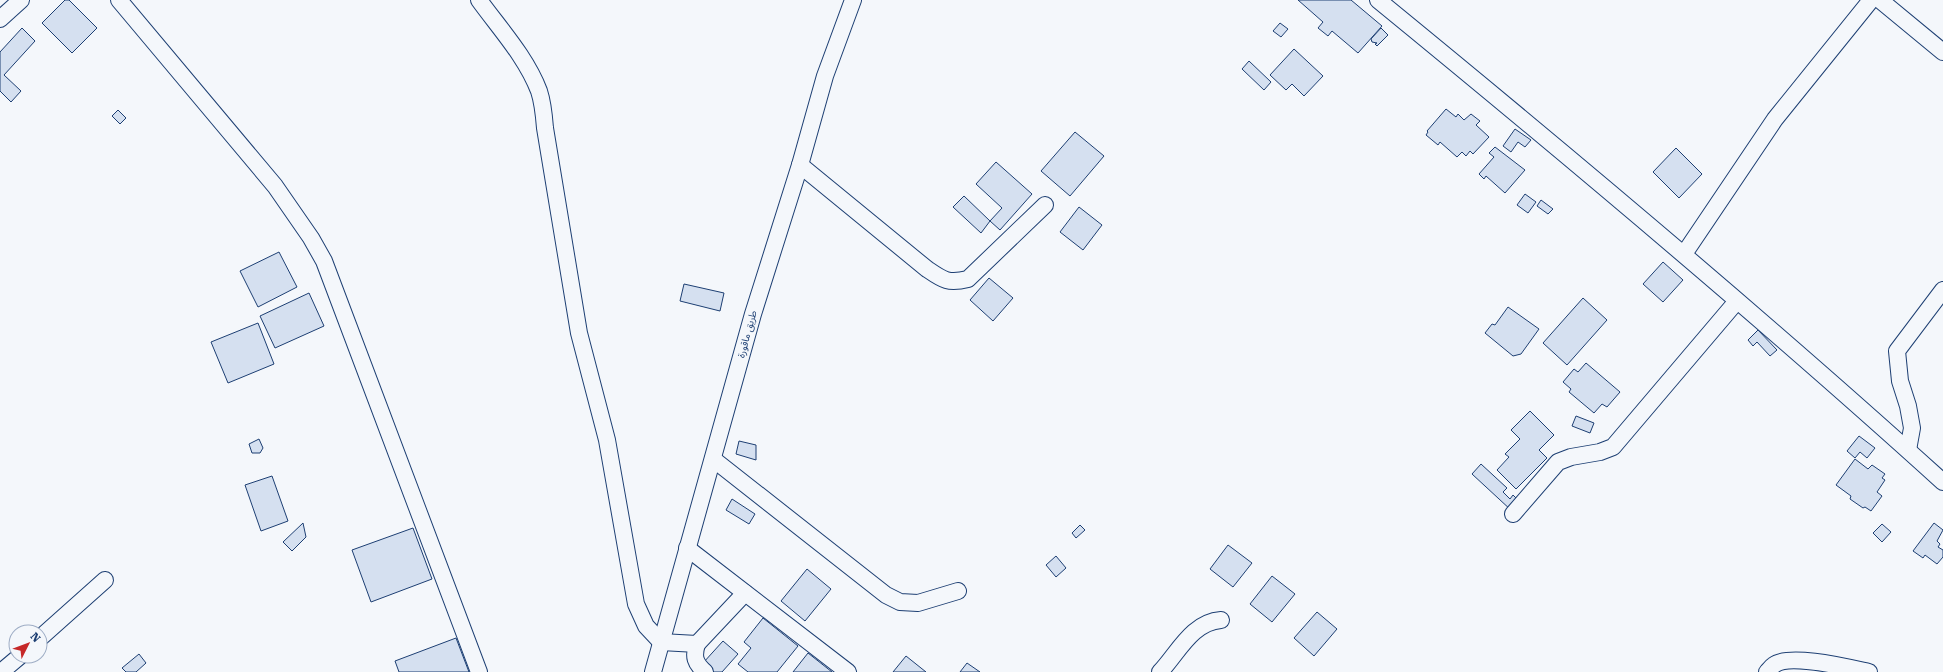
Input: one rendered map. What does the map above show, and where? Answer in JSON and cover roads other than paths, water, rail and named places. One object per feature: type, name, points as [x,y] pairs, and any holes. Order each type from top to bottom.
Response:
[{"type":"street","points":[[0,19],[20,0]]},
{"type":"street","points":[[119,0],[274,186],[311,238],[324,261],[479,672]]},
{"type":"street","points":[[479,0],[527,66],[539,91],[543,107],[545,128],[579,333],[607,440],[636,604],[646,626],[661,642],[698,644]]},
{"type":"street","name":"طريق ماقورة","points":[[653,672],[753,314],[800,165],[825,76],[853,0]]},
{"type":"street","points":[[1378,0],[1565,153],[1684,254],[1943,482]]},
{"type":"street","points":[[1684,254],[1775,119],[1871,0]]},
{"type":"street","points":[[1880,0],[1943,52]]},
{"type":"street","points":[[800,165],[941,279],[953,283],[968,279],[1045,205]]},
{"type":"street","points":[[1908,450],[1912,428],[1908,406],[1900,381],[1897,351],[1943,290]]},
{"type":"street","points":[[1513,514],[1558,462],[1600,452],[1613,447],[1736,301]]},
{"type":"street","points":[[713,459],[886,595],[900,602],[918,603],[958,591]]},
{"type":"street","points":[[687,548],[848,672]]},
{"type":"street","points":[[48,631],[105,580]]},
{"type":"street","points":[[705,672],[695,660],[694,655],[698,644],[745,593]]},
{"type":"street","points":[[1160,672],[1186,639],[1210,621],[1221,620]]},
{"type":"street","points":[[1768,672],[1774,664],[1788,660],[1816,662],[1869,672]]},
{"type":"street","points":[[2,672],[11,664]]}]
